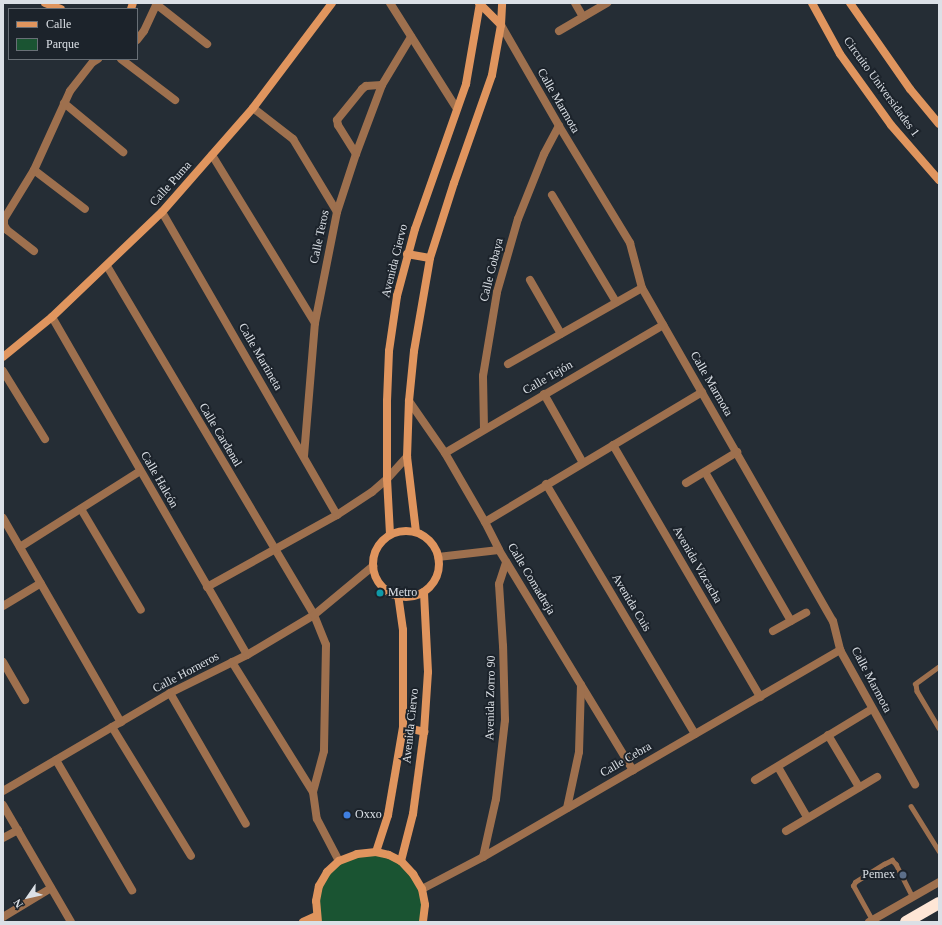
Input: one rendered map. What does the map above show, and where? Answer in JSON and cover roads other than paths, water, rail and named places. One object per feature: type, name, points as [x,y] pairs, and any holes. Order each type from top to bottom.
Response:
[{"type":"highway","points":[[906,922],[939,904]]},
{"type":"street","points":[[45,3],[58,8]]},
{"type":"street","name":"Calle Puma","points":[[3,357],[52,317],[162,212],[253,108],[332,3]]},
{"type":"street","points":[[390,3],[457,109]]},
{"type":"street","points":[[416,532],[407,457],[409,401],[414,351],[430,258],[454,183],[492,75],[501,25],[502,3]]},
{"type":"street","points":[[575,3],[583,17]]},
{"type":"street","points":[[559,31],[607,3]]},
{"type":"street","name":"Circuito Universidades 1","points":[[812,3],[850,67],[891,125],[939,180]]},
{"type":"street","name":"Circuito Universidades 1","points":[[850,3],[910,89],[939,124]]},
{"type":"street","points":[[138,39],[144,31],[156,4],[207,44]]},
{"type":"street","name":"Calle Marmota","points":[[479,4],[501,25],[559,126],[630,243],[642,288],[738,452],[833,621],[840,650],[915,784]]},
{"type":"street","name":"Avenida Ciervo","points":[[390,534],[387,479],[386,401],[389,351],[397,296],[407,254],[466,84],[479,4]]},
{"type":"street","name":"Calle Teros","points":[[304,456],[314,324],[337,212],[356,154],[382,85],[411,37]]},
{"type":"street","points":[[34,251],[7,230],[4,225],[4,219],[34,170],[70,92],[93,62],[96,60]]},
{"type":"street","points":[[122,60],[175,100]]},
{"type":"street","points":[[356,154],[338,125],[337,120],[362,89],[366,86],[382,85]]},
{"type":"street","points":[[64,103],[123,152]]},
{"type":"street","points":[[253,108],[292,139],[337,212]]},
{"type":"street","name":"Calle Cobaya","points":[[484,429],[483,376],[497,292],[518,219],[544,154],[559,126]]},
{"type":"street","points":[[212,155],[314,324]]},
{"type":"street","points":[[34,170],[85,209]]},
{"type":"street","points":[[552,195],[616,302]]},
{"type":"street","name":"Calle Martineta","points":[[162,212],[337,515]]},
{"type":"street","points":[[407,254],[430,258]]},
{"type":"street","name":"Calle Cardenal","points":[[107,266],[274,551],[314,616],[326,645],[324,751],[313,792]]},
{"type":"street","points":[[530,280],[561,334]]},
{"type":"street","points":[[508,364],[642,288]]},
{"type":"street","name":"Calle Halcón","points":[[52,317],[246,655]]},
{"type":"street","name":"Calle Tejón","points":[[445,453],[663,325]]},
{"type":"street","points":[[3,370],[45,439]]},
{"type":"street","points":[[485,522],[546,484],[702,392]]},
{"type":"street","points":[[544,394],[583,463]]},
{"type":"street","name":"Calle Comadreja","points":[[409,401],[445,453],[485,522],[506,562],[633,770]]},
{"type":"street","name":"Avenida Vizcacha","points":[[613,445],[760,696]]},
{"type":"street","points":[[686,483],[738,452]]},
{"type":"street","points":[[207,587],[337,515],[372,492],[387,479],[407,457]]},
{"type":"street","points":[[20,547],[140,471]]},
{"type":"street","points":[[705,472],[791,621]]},
{"type":"street","name":"Avenida Cuis","points":[[546,484],[695,734]]},
{"type":"street","points":[[81,509],[141,610]]},
{"type":"street","points":[[3,518],[121,722]]},
{"type":"street","points":[[403,531],[416,532],[426,538],[434,546],[438,557],[438,571],[433,583],[424,592],[411,597],[398,596],[379,584],[373,566],[375,551],[381,542],[390,534],[403,531]]},
{"type":"street","points":[[438,557],[499,550]]},
{"type":"street","name":"Avenida Zorro 90","points":[[483,857],[496,799],[505,720],[503,646],[499,584],[506,562]]},
{"type":"street","name":"Calle Horneros","points":[[3,791],[170,693],[246,655],[314,616],[373,566]]},
{"type":"street","points":[[3,606],[41,583]]},
{"type":"street","name":"Avenida Ciervo","points":[[400,861],[413,814],[424,732],[428,672],[424,592]]},
{"type":"street","name":"Avenida Ciervo","points":[[376,852],[388,815],[403,727],[403,630],[398,596]]},
{"type":"street","points":[[772,631],[806,612]]},
{"type":"street","name":"Calle Cebra","points":[[422,890],[483,857],[840,650]]},
{"type":"street","points":[[3,662],[25,700]]},
{"type":"street","points":[[232,662],[313,792],[317,820],[339,861]]},
{"type":"street","points":[[567,808],[579,752],[581,685]]},
{"type":"street","points":[[170,693],[246,824]]},
{"type":"street","points":[[755,780],[872,708]]},
{"type":"street","points":[[112,727],[191,856]]},
{"type":"street","points":[[403,727],[424,732]]},
{"type":"street","points":[[828,735],[859,787]]},
{"type":"street","points":[[56,760],[132,890]]},
{"type":"street","points":[[778,767],[807,817]]},
{"type":"street","points":[[786,831],[807,817],[877,777]]},
{"type":"street","points":[[3,805],[71,922]]},
{"type":"street","points":[[3,838],[18,830]]},
{"type":"street","points":[[303,922],[317,919],[316,901],[319,886],[328,872],[339,861],[357,854],[376,852],[389,855],[400,861],[414,874],[422,890],[425,905],[423,922]]},
{"type":"street","points":[[870,921],[939,882]]},
{"type":"street","points":[[3,917],[51,888]]},
{"type":"lane","points":[[939,667],[916,684],[917,691],[939,728]]},
{"type":"lane","points":[[912,806],[939,851]]},
{"type":"lane","points":[[870,921],[853,886],[855,882],[884,864],[892,860],[896,864],[913,897]]},
{"type":"place","name":"Metro","points":[[380,593]]},
{"type":"place","name":"Oxxo","points":[[347,815]]},
{"type":"place","name":"Pemex","points":[[903,875]]}]
